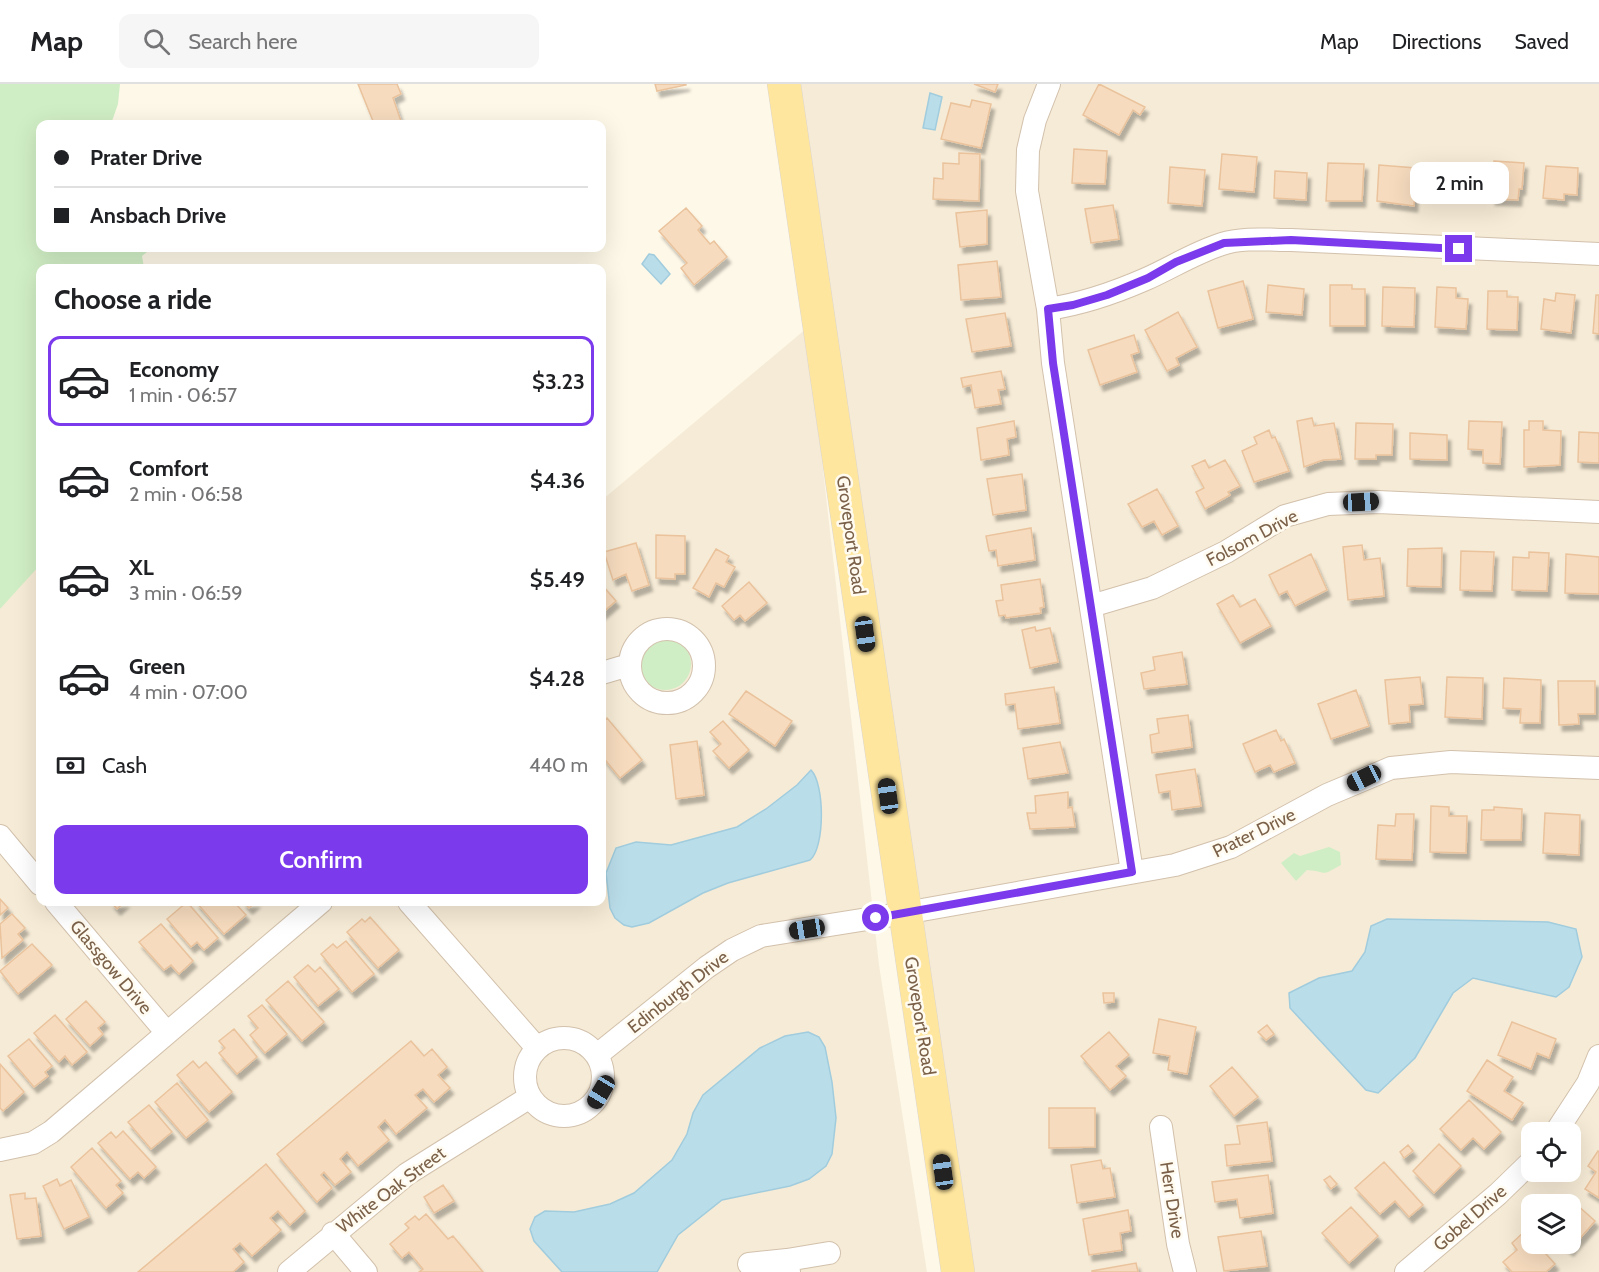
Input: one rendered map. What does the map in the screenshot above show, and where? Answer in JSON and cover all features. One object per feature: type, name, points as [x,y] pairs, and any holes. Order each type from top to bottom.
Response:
[{"type":"main road","name":"Groveport Road","points":[[784,84],[958,1272]]},
{"type":"street","points":[[1049,84],[1035,120],[1028,150],[1027,191],[1048,309],[1053,363],[1132,872]]},
{"type":"street","points":[[1048,309],[1073,305],[1107,295],[1148,278],[1176,262],[1224,243],[1291,240],[1599,254]]},
{"type":"street","name":"Folsom Drive","points":[[1091,606],[1152,588],[1226,552],[1285,516],[1328,504],[1378,502],[1599,512]]},
{"type":"street","points":[[606,671],[629,665]]},
{"type":"street","name":"Prater Drive","points":[[905,914],[1176,865],[1231,847],[1327,795],[1391,768],[1452,762],[1599,768]]},
{"type":"street","points":[[0,836],[36,879]]},
{"type":"street","name":"Glassgow Drive","points":[[59,906],[167,1033]]},
{"type":"street","points":[[0,1150],[33,1143],[51,1132],[316,906]]},
{"type":"street","points":[[413,906],[537,1048]]},
{"type":"street","name":"Edinburgh Drive","points":[[597,1055],[707,967],[732,950],[761,936],[905,914]]},
{"type":"street","points":[[569,1038],[588,1045],[597,1055],[602,1067],[601,1092],[585,1111],[573,1116],[555,1115],[538,1107],[530,1097],[525,1084],[525,1071],[529,1058],[537,1048],[549,1041],[569,1038]]},
{"type":"street","points":[[1563,1122],[1588,1083],[1599,1056]]},
{"type":"street","name":"White Oak Street","points":[[289,1272],[333,1233],[407,1174],[530,1097]]},
{"type":"street","name":"Herr Drive","points":[[1161,1127],[1178,1244],[1185,1272]]},
{"type":"street","name":"Gobel Drive","points":[[1406,1272],[1521,1172]]},
{"type":"street","points":[[333,1233],[366,1272]]},
{"type":"street","points":[[749,1264],[788,1266],[829,1253]]},
{"type":"shaded area","points":[[785,84],[1599,84],[1599,1272],[969,1272]]},
{"type":"shaded area","points":[[807,328],[879,965],[927,1272],[0,1272],[0,338],[36,381],[36,906],[606,906],[606,497]]},
{"type":"green space","points":[[0,84],[120,84],[118,104],[112,120],[36,120],[36,252],[147,252],[142,256],[143,264],[36,264],[36,569],[0,609]]},
{"type":"green space","points":[[665,638],[675,640],[683,646],[689,654],[691,664],[689,674],[683,682],[675,688],[665,690],[655,688],[647,682],[641,674],[639,664],[641,654],[647,646],[655,640]]},
{"type":"green space","points":[[1329,847],[1340,852],[1341,865],[1324,873],[1307,870],[1296,881],[1281,863],[1294,853],[1300,856]]},
{"type":"water","points":[[930,93],[942,97],[935,130],[923,128]]},
{"type":"water","points":[[649,254],[654,255],[670,274],[661,284],[642,264]]},
{"type":"water","points":[[811,770],[819,788],[821,830],[815,853],[810,860],[728,883],[703,893],[649,923],[632,927],[624,925],[615,918],[610,908],[606,873],[616,848],[636,842],[671,845],[737,827],[766,809],[797,785]]},
{"type":"water","points":[[1387,919],[1548,922],[1576,929],[1582,957],[1569,987],[1556,997],[1473,978],[1453,993],[1415,1058],[1378,1093],[1366,1090],[1290,1008],[1289,993],[1319,978],[1352,971],[1365,952],[1371,926]]},
{"type":"water","points":[[808,1032],[819,1037],[825,1047],[836,1118],[832,1154],[826,1166],[809,1179],[790,1186],[722,1200],[678,1235],[657,1272],[562,1272],[534,1241],[530,1229],[535,1217],[545,1211],[574,1212],[610,1204],[634,1193],[672,1160],[687,1134],[693,1113],[703,1095],[760,1048],[785,1036]]},
{"type":"building","points":[[358,84],[397,84],[401,94],[393,98],[401,120],[373,120]]},
{"type":"building","points":[[655,84],[686,84],[686,85],[657,91]]},
{"type":"building","points":[[974,84],[998,84],[995,92]]},
{"type":"building","points":[[1099,84],[1145,107],[1140,115],[1133,110],[1119,135],[1083,115]]},
{"type":"building","points":[[972,100],[991,104],[981,148],[941,139],[951,103],[970,107]]},
{"type":"building","points":[[1074,149],[1107,151],[1105,184],[1072,183]]},
{"type":"building","points":[[959,153],[980,154],[979,201],[933,199],[934,178],[943,179],[943,163],[959,164]]},
{"type":"building","points":[[1222,154],[1257,157],[1254,192],[1219,189]]},
{"type":"building","points":[[1494,161],[1524,163],[1522,189],[1519,189],[1518,200],[1492,199]]},
{"type":"building","points":[[1328,163],[1364,164],[1362,201],[1326,201]]},
{"type":"building","points":[[1440,163],[1472,164],[1471,194],[1439,192]]},
{"type":"building","points":[[1379,165],[1416,168],[1414,206],[1377,201]]},
{"type":"building","points":[[1546,166],[1578,168],[1577,195],[1564,194],[1564,200],[1543,198]]},
{"type":"building","points":[[1170,167],[1205,170],[1202,206],[1168,203]]},
{"type":"building","points":[[1275,171],[1307,173],[1306,200],[1274,198]]},
{"type":"building","points":[[1113,205],[1119,239],[1091,243],[1085,209]]},
{"type":"building","points":[[686,208],[702,226],[698,230],[710,244],[714,241],[727,257],[694,285],[681,268],[687,263],[659,231]]},
{"type":"building","points":[[987,210],[987,244],[960,247],[956,213]]},
{"type":"building","points":[[997,261],[1001,297],[961,300],[958,265]]},
{"type":"building","points":[[1243,281],[1253,319],[1218,328],[1208,291]]},
{"type":"building","points":[[1268,285],[1304,289],[1302,315],[1266,312]]},
{"type":"building","points":[[1330,285],[1352,285],[1352,289],[1365,289],[1365,326],[1330,326]]},
{"type":"building","points":[[1383,287],[1415,288],[1414,327],[1382,326]]},
{"type":"building","points":[[1437,287],[1456,288],[1456,298],[1468,299],[1466,329],[1435,327]]},
{"type":"building","points":[[1488,291],[1507,291],[1507,297],[1518,297],[1517,330],[1487,329]]},
{"type":"building","points":[[1556,293],[1575,295],[1571,333],[1541,329],[1544,299],[1555,301]]},
{"type":"building","points":[[1596,295],[1599,295],[1599,334],[1593,333]]},
{"type":"building","points":[[1178,312],[1197,347],[1176,358],[1179,365],[1167,371],[1145,330]]},
{"type":"building","points":[[1005,313],[1011,346],[972,352],[966,319]]},
{"type":"building","points":[[1134,335],[1139,352],[1131,355],[1137,372],[1100,385],[1088,350]]},
{"type":"building","points":[[1001,371],[1005,389],[998,390],[1001,404],[975,408],[971,385],[963,387],[961,378]]},
{"type":"building","points":[[1312,418],[1314,426],[1334,423],[1341,459],[1323,460],[1304,467],[1297,421]]},
{"type":"building","points":[[1014,421],[1016,437],[1007,439],[1009,455],[981,460],[977,428]]},
{"type":"building","points":[[1469,421],[1502,422],[1500,464],[1483,463],[1483,450],[1468,449]]},
{"type":"building","points":[[1529,421],[1543,421],[1543,430],[1561,431],[1560,465],[1524,467],[1524,430],[1529,430]]},
{"type":"building","points":[[1356,423],[1393,424],[1392,455],[1376,455],[1376,459],[1355,459]]},
{"type":"building","points":[[1269,430],[1272,438],[1275,437],[1289,471],[1254,482],[1242,451],[1257,444],[1254,437]]},
{"type":"building","points":[[1579,432],[1599,433],[1599,463],[1578,462]]},
{"type":"building","points":[[1410,433],[1447,435],[1447,460],[1410,459]]},
{"type":"building","points":[[1205,460],[1209,468],[1225,460],[1240,486],[1228,492],[1230,495],[1205,509],[1196,492],[1204,488],[1192,466]]},
{"type":"building","points":[[1022,474],[1026,510],[993,515],[987,479]]},
{"type":"building","points":[[1157,489],[1178,526],[1162,535],[1154,521],[1142,527],[1128,504]]},
{"type":"building","points":[[1031,528],[1035,560],[998,566],[996,550],[989,551],[986,536]]},
{"type":"building","points":[[656,535],[685,536],[685,574],[675,574],[675,579],[656,578]]},
{"type":"building","points":[[636,543],[649,585],[632,591],[626,574],[613,580],[606,551]]},
{"type":"building","points":[[1362,545],[1364,560],[1380,558],[1384,596],[1348,600],[1343,547]]},
{"type":"building","points":[[1442,548],[1441,587],[1407,586],[1408,549]]},
{"type":"building","points":[[716,549],[729,556],[726,562],[735,567],[724,587],[716,583],[709,597],[693,588]]},
{"type":"building","points":[[1461,551],[1494,552],[1492,591],[1460,590]]},
{"type":"building","points":[[1529,552],[1549,553],[1547,591],[1512,590],[1513,557],[1529,558]]},
{"type":"building","points":[[1311,554],[1327,590],[1295,606],[1287,591],[1279,595],[1269,575]]},
{"type":"building","points":[[1566,554],[1599,557],[1599,594],[1565,593]]},
{"type":"building","points":[[1040,579],[1044,607],[1040,608],[1041,613],[1006,618],[1005,615],[999,616],[996,601],[1003,600],[1001,585]]},
{"type":"building","points":[[749,582],[767,603],[745,621],[740,615],[734,620],[722,606]]},
{"type":"building","points":[[606,590],[616,601],[606,610]]},
{"type":"building","points":[[1233,595],[1240,607],[1255,599],[1271,626],[1240,643],[1217,604]]},
{"type":"building","points":[[1035,627],[1036,631],[1050,628],[1058,662],[1030,668],[1022,630]]},
{"type":"building","points":[[1182,652],[1187,684],[1144,689],[1141,673],[1155,670],[1153,657]]},
{"type":"building","points":[[1420,677],[1423,704],[1409,705],[1410,722],[1389,724],[1385,680]]},
{"type":"building","points":[[1447,677],[1483,678],[1482,719],[1445,717]]},
{"type":"building","points":[[1504,678],[1541,680],[1540,723],[1520,723],[1521,709],[1503,708]]},
{"type":"building","points":[[1558,681],[1595,681],[1595,714],[1578,714],[1579,724],[1559,725]]},
{"type":"building","points":[[1054,687],[1060,723],[1018,729],[1015,704],[1006,705],[1005,694]]},
{"type":"building","points":[[1356,690],[1369,726],[1331,739],[1318,704]]},
{"type":"building","points":[[746,691],[792,721],[775,746],[729,714]]},
{"type":"building","points":[[1188,715],[1192,747],[1152,753],[1150,735],[1159,733],[1157,719]]},
{"type":"building","points":[[606,719],[642,760],[620,778],[606,761]]},
{"type":"building","points":[[723,721],[749,750],[729,768],[713,751],[721,744],[710,732]]},
{"type":"building","points":[[1276,730],[1281,741],[1284,739],[1295,763],[1274,772],[1270,765],[1255,772],[1243,744]]},
{"type":"building","points":[[697,741],[704,795],[676,799],[670,745]]},
{"type":"building","points":[[1060,742],[1068,773],[1028,779],[1023,748]]},
{"type":"building","points":[[1195,769],[1201,806],[1172,810],[1170,791],[1159,793],[1156,775]]},
{"type":"building","points":[[1068,792],[1068,808],[1072,807],[1075,827],[1030,829],[1027,813],[1036,813],[1035,796]]},
{"type":"building","points":[[1431,806],[1449,807],[1449,816],[1467,816],[1466,853],[1430,852]]},
{"type":"building","points":[[1494,807],[1522,809],[1521,840],[1481,840],[1482,810],[1494,810]]},
{"type":"building","points":[[1545,813],[1580,815],[1579,855],[1543,853]]},
{"type":"building","points":[[1396,814],[1414,814],[1412,860],[1376,859],[1378,825],[1395,826]]},
{"type":"building","points":[[0,899],[8,908],[0,915]]},
{"type":"building","points":[[182,906],[190,906],[218,938],[204,950],[197,942],[191,947],[167,919]]},
{"type":"building","points":[[200,906],[238,906],[246,915],[224,934]]},
{"type":"building","points":[[12,914],[25,928],[18,934],[23,940],[2,958],[0,924]]},
{"type":"building","points":[[370,917],[399,950],[378,968],[347,932],[362,919],[365,922]]},
{"type":"building","points":[[161,924],[193,961],[179,974],[171,965],[164,970],[139,942]]},
{"type":"building","points":[[346,941],[374,974],[352,992],[321,954],[333,944],[337,948]]},
{"type":"building","points":[[32,944],[52,965],[18,994],[0,971]]},
{"type":"building","points":[[308,965],[315,972],[320,967],[339,989],[318,1006],[294,977]]},
{"type":"building","points":[[288,981],[324,1022],[302,1041],[266,1000]]},
{"type":"building","points":[[1103,993],[1114,993],[1114,1002],[1104,1003]]},
{"type":"building","points":[[86,1001],[105,1022],[98,1028],[103,1034],[90,1046],[66,1019]]},
{"type":"building","points":[[262,1005],[287,1034],[265,1053],[250,1035],[258,1028],[248,1016]]},
{"type":"building","points":[[55,1015],[87,1052],[72,1065],[65,1056],[59,1062],[34,1033]]},
{"type":"building","points":[[1159,1019],[1196,1027],[1187,1074],[1168,1070],[1170,1056],[1153,1053]]},
{"type":"building","points":[[1512,1022],[1556,1039],[1549,1058],[1537,1053],[1531,1069],[1498,1055]]},
{"type":"building","points":[[1267,1025],[1274,1034],[1266,1040],[1258,1032]]},
{"type":"building","points":[[234,1029],[257,1057],[237,1074],[219,1053],[225,1048],[219,1041]]},
{"type":"building","points":[[1109,1032],[1129,1055],[1116,1066],[1126,1076],[1110,1090],[1081,1056]]},
{"type":"building","points":[[29,1039],[52,1066],[45,1072],[48,1076],[34,1087],[8,1056]]},
{"type":"building","points":[[411,1041],[424,1056],[432,1049],[447,1067],[438,1075],[450,1088],[434,1102],[423,1089],[415,1095],[427,1108],[396,1134],[385,1120],[378,1127],[389,1140],[358,1166],[347,1152],[340,1159],[351,1172],[335,1185],[324,1172],[321,1175],[332,1188],[317,1202],[277,1154]]},
{"type":"building","points":[[1487,1060],[1513,1077],[1504,1091],[1523,1103],[1512,1120],[1467,1091]]},
{"type":"building","points":[[193,1061],[199,1068],[206,1062],[232,1092],[209,1112],[177,1075]]},
{"type":"building","points":[[0,1064],[24,1092],[3,1111],[0,1108]]},
{"type":"building","points":[[1232,1067],[1258,1097],[1234,1116],[1210,1086]]},
{"type":"building","points":[[177,1083],[208,1120],[186,1138],[155,1102]]},
{"type":"building","points":[[1469,1100],[1501,1132],[1484,1149],[1473,1138],[1461,1150],[1440,1129]]},
{"type":"building","points":[[149,1105],[172,1132],[151,1149],[128,1122]]},
{"type":"building","points":[[1049,1108],[1095,1108],[1095,1147],[1049,1148]]},
{"type":"building","points":[[1267,1122],[1272,1161],[1227,1166],[1225,1145],[1240,1144],[1237,1126]]},
{"type":"building","points":[[123,1131],[156,1167],[144,1178],[138,1172],[130,1179],[98,1143],[111,1132],[116,1138]]},
{"type":"building","points":[[1439,1144],[1461,1166],[1434,1193],[1413,1171]]},
{"type":"building","points":[[1408,1145],[1413,1151],[1404,1158],[1400,1152]]},
{"type":"building","points":[[92,1148],[121,1181],[116,1185],[123,1193],[106,1208],[71,1167]]},
{"type":"building","points":[[1598,1151],[1599,1198],[1585,1189],[1596,1172],[1588,1166]]},
{"type":"building","points":[[1101,1160],[1103,1169],[1110,1168],[1115,1197],[1077,1203],[1071,1165]]},
{"type":"building","points":[[1384,1162],[1423,1205],[1409,1217],[1395,1201],[1380,1214],[1355,1188]]},
{"type":"building","points":[[266,1164],[305,1211],[290,1225],[278,1211],[270,1218],[281,1230],[252,1256],[240,1243],[233,1249],[244,1262],[233,1272],[138,1272]]},
{"type":"building","points":[[1268,1175],[1273,1213],[1240,1218],[1237,1199],[1215,1202],[1212,1182]]},
{"type":"building","points":[[1330,1176],[1337,1184],[1331,1189],[1324,1180]]},
{"type":"building","points":[[57,1179],[60,1186],[71,1180],[89,1217],[64,1229],[43,1186]]},
{"type":"building","points":[[443,1185],[454,1201],[434,1213],[424,1197]]},
{"type":"building","points":[[25,1193],[25,1199],[36,1198],[41,1236],[17,1239],[10,1195]]},
{"type":"building","points":[[1351,1207],[1378,1236],[1349,1263],[1322,1233]]},
{"type":"building","points":[[1581,1208],[1595,1221],[1581,1237]]},
{"type":"building","points":[[1128,1210],[1131,1231],[1120,1233],[1122,1250],[1089,1255],[1083,1219]]},
{"type":"building","points":[[426,1214],[448,1239],[453,1236],[483,1272],[419,1272],[423,1269],[409,1252],[402,1258],[390,1244],[409,1228],[405,1224],[415,1216],[419,1220]]},
{"type":"building","points":[[1261,1231],[1267,1266],[1224,1271],[1218,1237]]},
{"type":"building","points":[[1521,1235],[1521,1254],[1546,1254],[1555,1264],[1546,1272],[1512,1272],[1503,1262],[1517,1250],[1512,1243]]},
{"type":"building","points":[[1136,1263],[1138,1272],[1092,1272],[1092,1271]]},
{"type":"route","points":[[876,918],[1132,872],[1053,363],[1048,309],[1073,305],[1107,295],[1148,278],[1176,262],[1224,243],[1291,240],[1459,249]]}]
